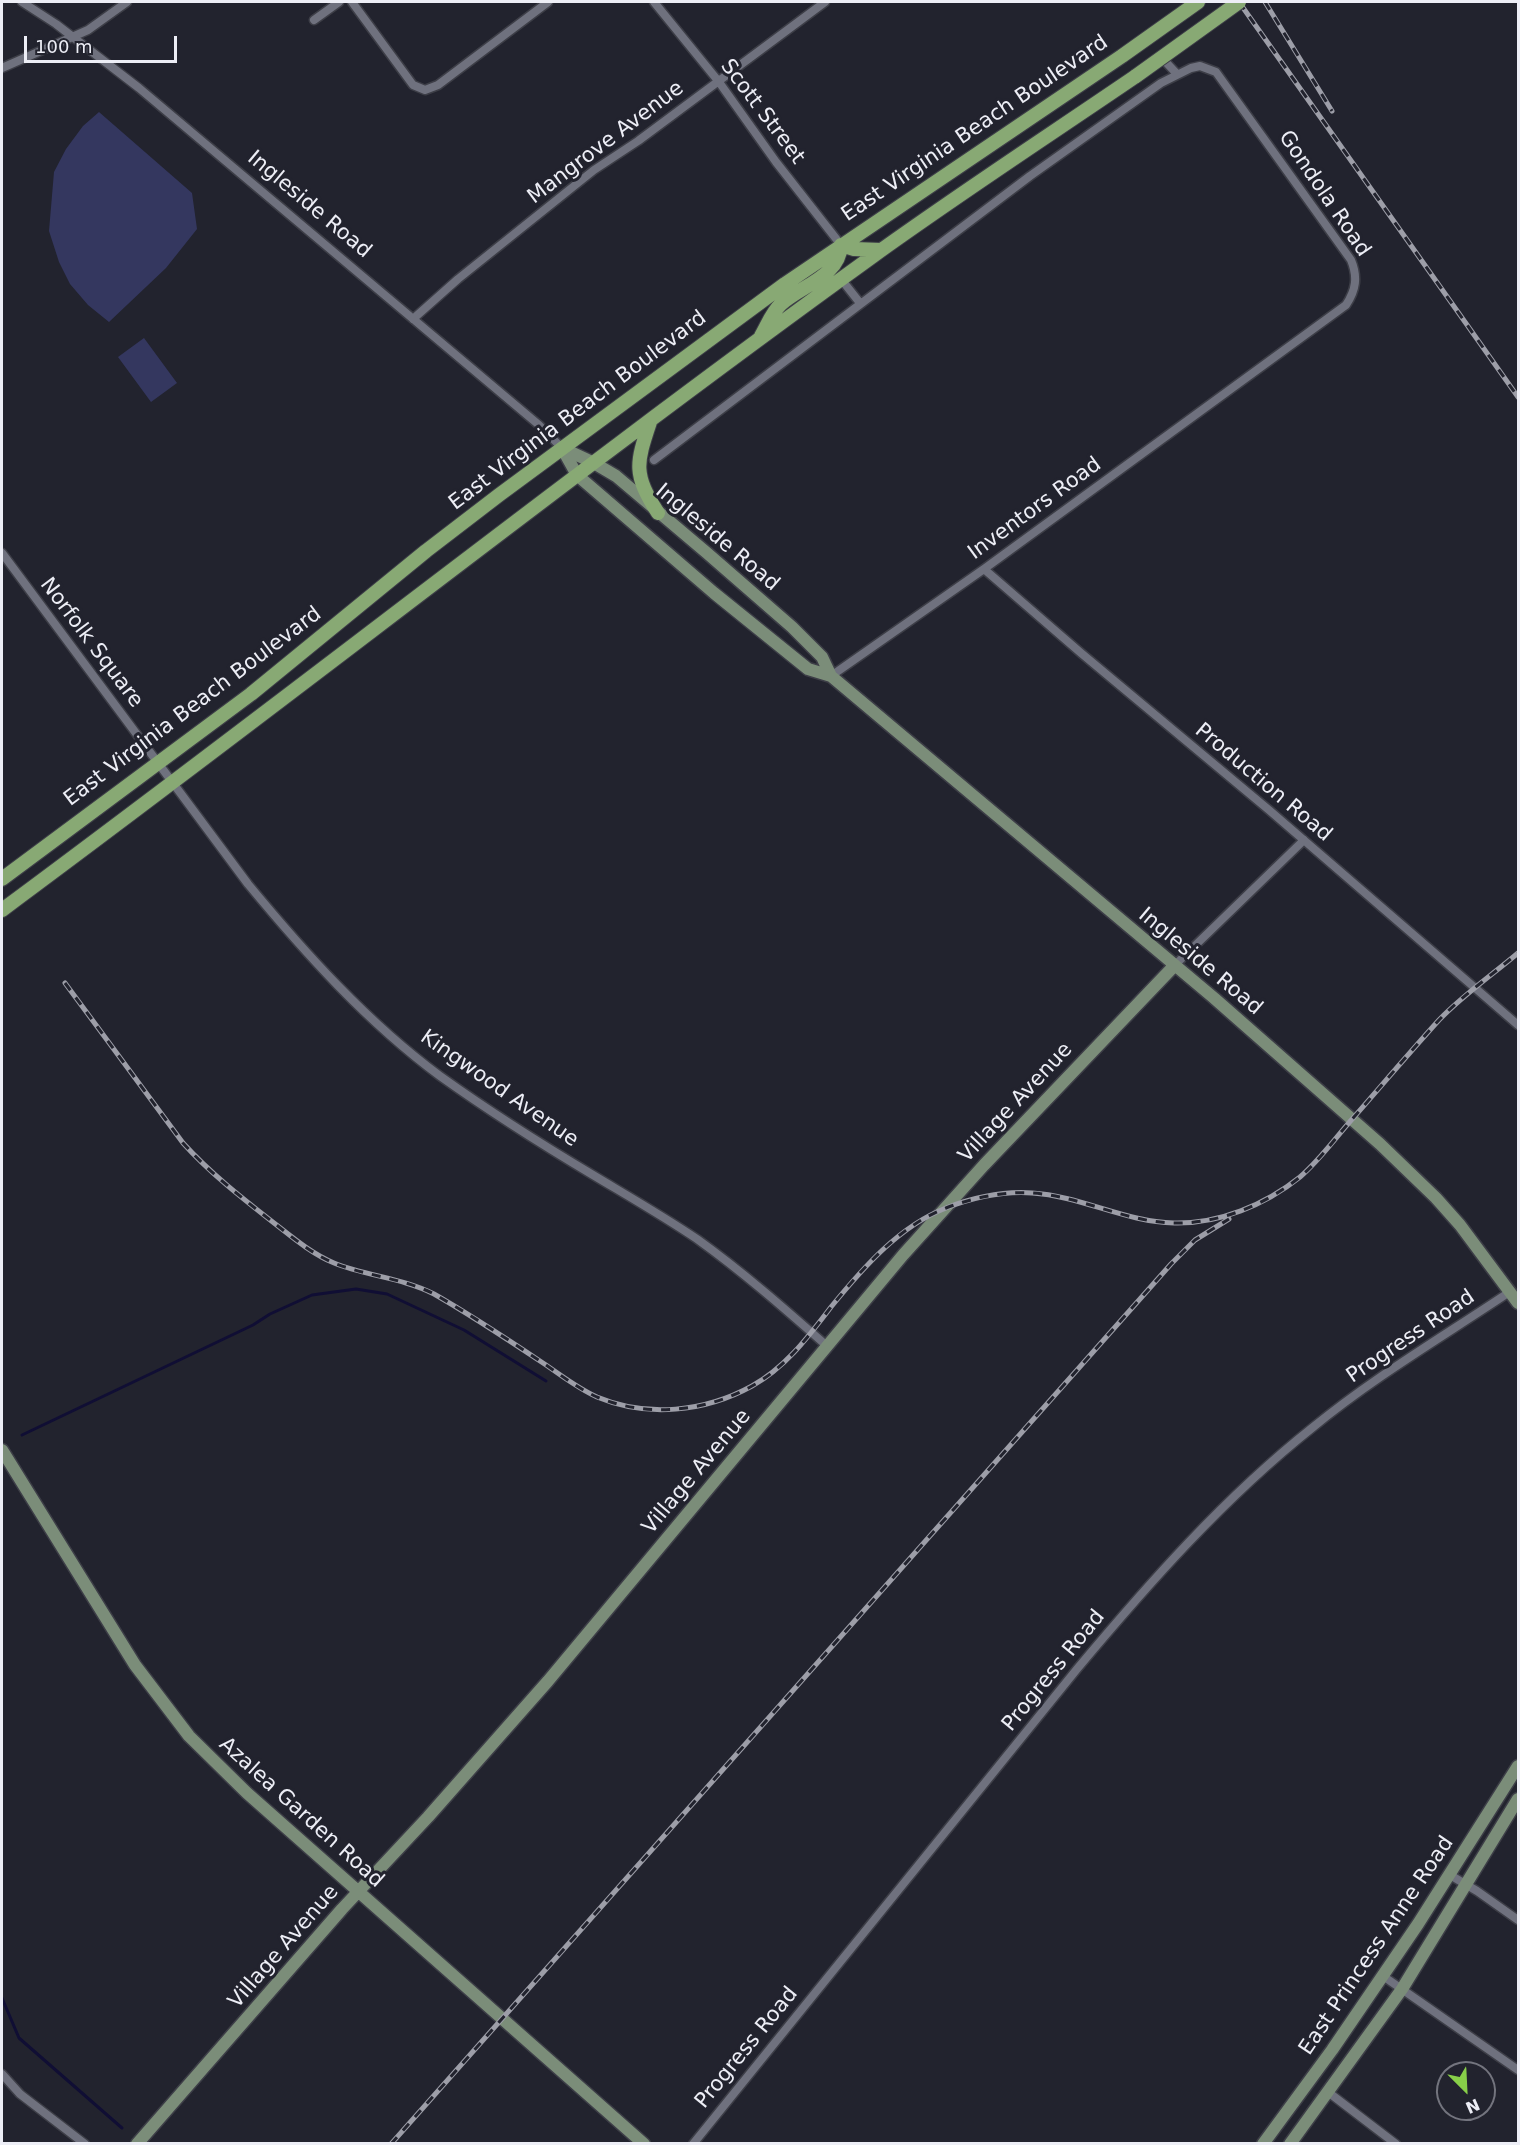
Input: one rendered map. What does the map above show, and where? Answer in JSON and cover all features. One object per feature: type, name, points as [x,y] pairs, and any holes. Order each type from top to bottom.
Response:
[{"type":"main road","name":"East Virginia Beach Boulevard","points":[[2,879],[251,694],[426,551],[808,266],[1122,56],[1198,2]]},
{"type":"main road","points":[[2,910],[173,783],[577,475],[841,279],[1136,76],[1239,2]]},
{"type":"main road","points":[[759,340],[780,305],[832,268],[840,254],[841,245],[854,249],[881,250]]},
{"type":"main road","points":[[650,422],[640,452],[639,477],[658,513]]},
{"type":"street","name":"Ingleside Road","points":[[22,2],[139,88],[539,425],[562,448],[577,475],[714,593],[808,669],[831,676],[1175,965],[1323,1093],[1436,1198],[1467,1233],[1518,1303]]},
{"type":"street","points":[[2,68],[74,38],[127,2]]},
{"type":"street","points":[[314,20],[339,2]]},
{"type":"street","points":[[351,2],[413,85],[425,90],[438,86],[548,2]]},
{"type":"street","name":"Scott Street","points":[[654,2],[719,82],[776,162],[841,245]]},
{"type":"street","name":"Mangrove Avenue","points":[[413,319],[458,279],[594,170],[638,141],[825,2]]},
{"type":"street","points":[[654,460],[1030,176],[1177,74],[1162,58]]},
{"type":"street","name":"Gondola Road","points":[[1177,74],[1200,66],[1216,72],[1317,211],[1355,269],[1356,286],[1346,304],[1259,368]]},
{"type":"street","points":[[841,279],[860,303]]},
{"type":"street","name":"Inventors Road","points":[[831,676],[1259,368]]},
{"type":"street","name":"Ingleside Road","points":[[562,448],[616,476],[792,627],[822,657],[831,676]]},
{"type":"street","name":"Norfolk Square","points":[[2,553],[173,783]]},
{"type":"street","name":"Production Road","points":[[984,568],[1518,1025]]},
{"type":"street","name":"Kingwood Avenue","points":[[173,783],[248,884],[284,928],[340,988],[386,1030],[440,1075],[594,1176],[635,1199],[696,1239],[735,1267],[827,1346]]},
{"type":"street","name":"Village Avenue","points":[[137,2144],[548,1681],[903,1256],[984,1166],[1175,965],[1304,840]]},
{"type":"street","name":"Progress Road","points":[[693,2144],[1077,1669],[1187,1543],[1268,1465],[1313,1427],[1379,1378],[1511,1292]]},
{"type":"street","name":"Azalea Garden Road","points":[[2,1450],[135,1665],[175,1719],[217,1766],[644,2144]]},
{"type":"street","name":"East Princess Anne Road","points":[[1263,2144],[1326,2059],[1383,1976],[1518,1766]]},
{"type":"street","name":"East Princess Anne Road","points":[[1290,2144],[1402,1989],[1518,1799]]},
{"type":"street","points":[[1450,1875],[1467,1884],[1518,1920]]},
{"type":"street","points":[[1383,1976],[1518,2070]]},
{"type":"street","points":[[2,2074],[20,2094],[85,2144]]},
{"type":"street","points":[[1328,2092],[1396,2144]]},
{"type":"shaded area","points":[[99,112],[192,193],[197,229],[166,268],[109,322],[88,305],[70,284],[59,262],[49,231],[54,172],[66,149],[83,126]]},
{"type":"shaded area","points":[[144,338],[177,383],[151,402],[118,357]]},
{"type":"waterway","points":[[22,1435],[312,1295],[356,1289],[387,1294],[464,1330],[546,1381]]},
{"type":"waterway","points":[[2,1998],[19,2038],[122,2128]]},
{"type":"railway","points":[[1239,2],[1518,397]]},
{"type":"railway","points":[[1265,2],[1332,111]]},
{"type":"railway","points":[[65,983],[183,1143],[227,1185],[302,1245],[334,1263],[410,1284],[434,1294],[597,1397],[616,1404],[656,1410],[715,1402],[734,1395],[764,1378],[796,1351],[855,1278],[882,1250],[929,1216],[956,1204],[999,1194],[1032,1193],[1068,1199],[1156,1222],[1174,1223],[1208,1220],[1257,1204],[1300,1177],[1439,1020],[1518,953]]},
{"type":"railway","points":[[391,2144],[1171,1264],[1195,1240],[1229,1219]]}]
